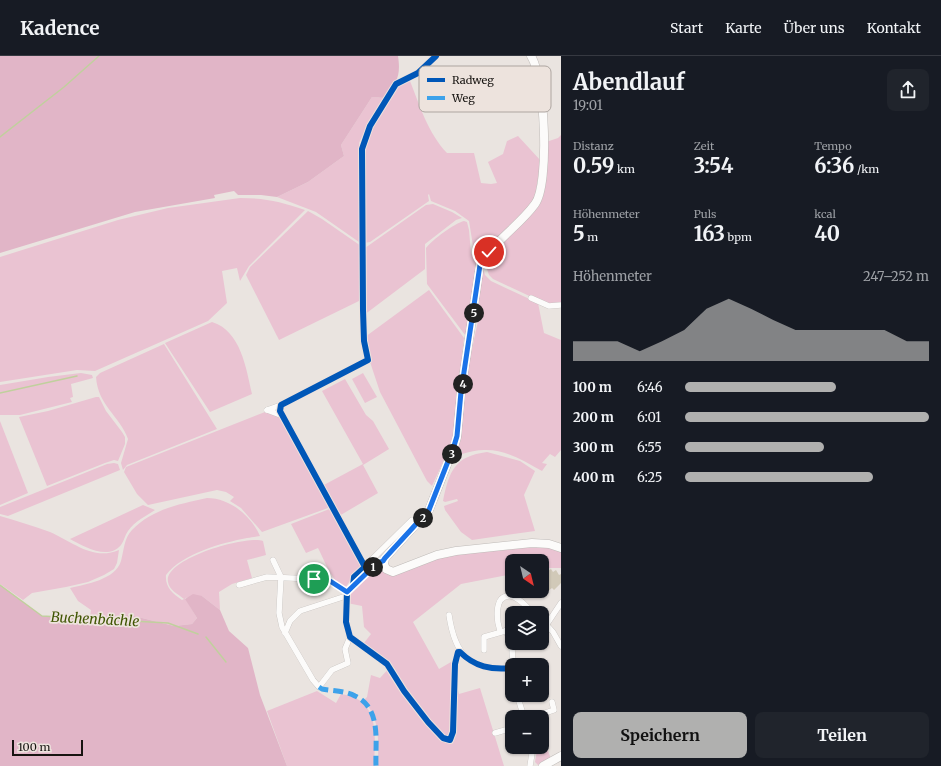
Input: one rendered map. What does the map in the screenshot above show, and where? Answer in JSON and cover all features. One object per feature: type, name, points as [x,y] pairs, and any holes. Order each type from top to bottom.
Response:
[{"type":"street","points":[[531,56],[536,66]]},
{"type":"street","points":[[285,633],[290,621],[300,611],[346,594],[377,563],[383,561],[418,524],[433,503],[457,436],[461,392],[480,265],[489,252],[536,204],[541,192],[544,157],[542,112]]},
{"type":"street","points":[[531,298],[549,306],[561,305]]},
{"type":"street","points":[[283,416],[365,567]]},
{"type":"street","points":[[353,586],[352,583],[354,577],[412,520],[418,524]]},
{"type":"street","points":[[383,561],[386,569],[392,572],[437,555],[456,551],[532,543],[549,544],[561,548]]},
{"type":"street","points":[[273,560],[281,577],[279,613],[285,633],[313,680],[319,686],[332,670],[348,663],[345,649],[350,637],[346,622],[346,594]]},
{"type":"street","points":[[239,585],[260,578],[281,577],[330,581],[346,594]]},
{"type":"street","points":[[505,628],[498,610],[499,603],[504,598],[510,596],[516,598],[525,606]]},
{"type":"street","points":[[549,621],[561,603]]},
{"type":"street","points":[[449,615],[456,643],[460,652],[465,657],[481,666],[490,668],[505,668]]},
{"type":"street","points":[[549,627],[561,646]]},
{"type":"street","points":[[484,650],[484,637],[505,630]]},
{"type":"street","points":[[350,637],[386,664],[393,672]]},
{"type":"street","points":[[549,712],[554,710],[552,702]]},
{"type":"street","points":[[495,733],[505,730]]},
{"type":"street","points":[[530,766],[532,754]]},
{"type":"street","points":[[543,766],[561,756]]},
{"type":"shaded area","points":[[0,56],[398,56],[399,69],[393,88],[385,98],[372,97],[341,145],[344,156],[308,182],[277,197],[238,195],[234,191],[214,195],[215,198],[135,212],[0,253]]},
{"type":"shaded area","points":[[410,81],[419,104],[419,112],[422,112],[435,137],[447,153],[474,153],[481,183],[497,183],[488,162],[503,154],[507,141],[518,136],[541,161],[534,203],[480,263],[474,252],[469,221],[455,211],[431,201],[429,194],[429,201],[370,242],[364,243],[364,150],[369,134],[382,106],[398,86]]},
{"type":"shaded area","points":[[372,97],[385,98],[371,119],[359,143],[361,153],[362,238],[359,242],[316,212],[277,197],[308,182],[344,156],[341,145]]},
{"type":"shaded area","points":[[561,135],[561,303],[547,303],[493,279],[489,275],[485,263],[538,205],[546,142],[558,138]]},
{"type":"shaded area","points":[[240,198],[273,201],[305,210],[249,266],[240,281],[237,268],[222,271],[227,303],[208,321],[95,371],[77,370],[0,382],[0,257],[118,220],[168,208]]},
{"type":"shaded area","points":[[433,204],[462,218],[456,220],[425,244],[425,269],[364,315],[365,248],[426,205]]},
{"type":"shaded area","points":[[308,211],[361,246],[361,300],[279,340],[246,275],[250,267]]},
{"type":"shaded area","points":[[464,221],[467,222],[469,230],[471,253],[478,265],[468,339],[427,284],[426,248],[444,232]]},
{"type":"shaded area","points":[[483,266],[485,275],[491,281],[538,303],[544,333],[561,340],[561,450],[555,457],[550,454],[542,463],[547,464],[542,471],[514,456],[499,451],[481,450],[462,454],[462,450],[456,450],[467,372],[478,321],[479,289]]},
{"type":"shaded area","points":[[429,290],[464,338],[453,436],[451,445],[432,486],[427,481],[380,392],[369,359],[365,337]]},
{"type":"shaded area","points":[[212,322],[230,333],[236,342],[241,352],[252,394],[210,412],[165,343]]},
{"type":"shaded area","points":[[164,344],[217,429],[127,465],[123,470],[121,463],[128,439],[120,424],[101,396],[96,377],[100,373]]},
{"type":"shaded area","points":[[81,373],[92,375],[93,378],[71,384],[73,397],[70,398],[72,402],[20,415],[0,415],[0,385]]},
{"type":"shaded area","points":[[363,373],[377,397],[365,403],[352,379]]},
{"type":"shaded area","points":[[345,379],[366,415],[373,421],[389,449],[363,465],[378,493],[339,516],[322,486],[363,464],[322,391]]},
{"type":"shaded area","points":[[99,397],[106,411],[125,437],[125,444],[118,461],[114,460],[105,463],[47,486],[19,417],[48,411]]},
{"type":"shaded area","points":[[265,412],[283,418],[330,505],[328,508],[262,532],[241,508],[230,501],[234,497],[226,492],[217,490],[148,505],[137,494],[124,472],[126,467]]},
{"type":"shaded area","points":[[0,421],[28,493],[0,505]]},
{"type":"shaded area","points":[[487,452],[520,461],[535,471],[524,495],[535,531],[472,540],[461,532],[445,510],[444,506],[458,501],[457,499],[445,502],[443,501],[448,481],[455,467],[467,457]]},
{"type":"shaded area","points":[[107,464],[118,464],[120,470],[8,516],[0,514],[0,507]]},
{"type":"shaded area","points":[[207,498],[223,501],[238,509],[251,521],[260,536],[215,546],[193,555],[173,567],[166,575],[168,586],[172,592],[182,600],[184,599],[172,590],[168,582],[170,573],[178,565],[191,557],[224,545],[254,540],[263,541],[266,555],[247,560],[252,578],[232,584],[219,592],[220,610],[202,596],[185,598],[197,618],[192,624],[174,626],[130,615],[90,617],[91,610],[78,601],[70,588],[92,583],[113,573],[121,561],[129,533],[148,517],[167,508]]},
{"type":"shaded area","points":[[143,505],[155,510],[131,527],[123,542],[116,550],[109,552],[96,551],[70,539]]},
{"type":"shaded area","points":[[332,508],[362,567],[353,576],[346,587],[337,582],[333,577],[318,548],[306,553],[291,524]]},
{"type":"shaded area","points":[[0,516],[50,532],[92,552],[110,553],[119,550],[117,563],[114,569],[88,582],[32,593],[23,600],[0,584]]},
{"type":"shaded area","points":[[539,545],[561,551],[561,568],[549,568],[549,554],[505,554],[505,575],[461,584],[413,622],[439,669],[451,662],[459,694],[480,688],[504,766],[378,766],[378,739],[376,724],[364,700],[367,697],[371,675],[380,678],[391,666],[364,643],[371,634],[364,627],[362,606],[347,603],[347,597],[377,567],[382,568],[385,571],[438,557]]},
{"type":"shaded area","points":[[0,585],[42,616],[82,617],[130,615],[174,626],[192,624],[197,618],[185,599],[193,594],[202,596],[220,610],[229,631],[248,648],[260,695],[287,766],[0,766]]},
{"type":"shaded area","points":[[317,691],[336,703],[341,694],[354,697],[363,703],[369,711],[375,731],[374,766],[287,766],[267,711]]},
{"type":"shaded area","points":[[536,754],[549,754],[551,759],[538,765],[535,762]]},
{"type":"building","points":[[551,569],[553,572],[556,570],[559,575],[561,574],[561,583],[554,590],[552,588],[549,590],[549,570]]},
{"type":"waterway","points":[[0,137],[64,87],[99,56]]},
{"type":"waterway","points":[[0,393],[77,376]]},
{"type":"waterway","name":"Buchenbächle","points":[[0,585],[42,616],[168,623],[198,634]]},
{"type":"waterway","name":"Buchenbächle","points":[[206,637],[226,662]]},
{"type":"marked path","points":[[319,687],[322,689],[351,694],[364,702],[370,709],[375,727],[376,766]]},
{"type":"cycle path","points":[[425,66],[436,56]]},
{"type":"cycle path","points":[[419,72],[396,84],[370,126],[362,149],[363,310],[364,341],[368,360],[281,405],[280,411],[365,567],[354,577],[353,586],[347,592],[346,622],[350,637],[387,664],[404,691],[428,722],[443,738],[450,740],[453,732],[455,664],[458,652],[478,664],[490,668],[505,668]]},
{"type":"route","points":[[314,579],[330,581],[347,592],[364,574],[377,563],[383,561],[418,524],[433,503],[457,436],[461,392],[480,265],[489,252]]}]
